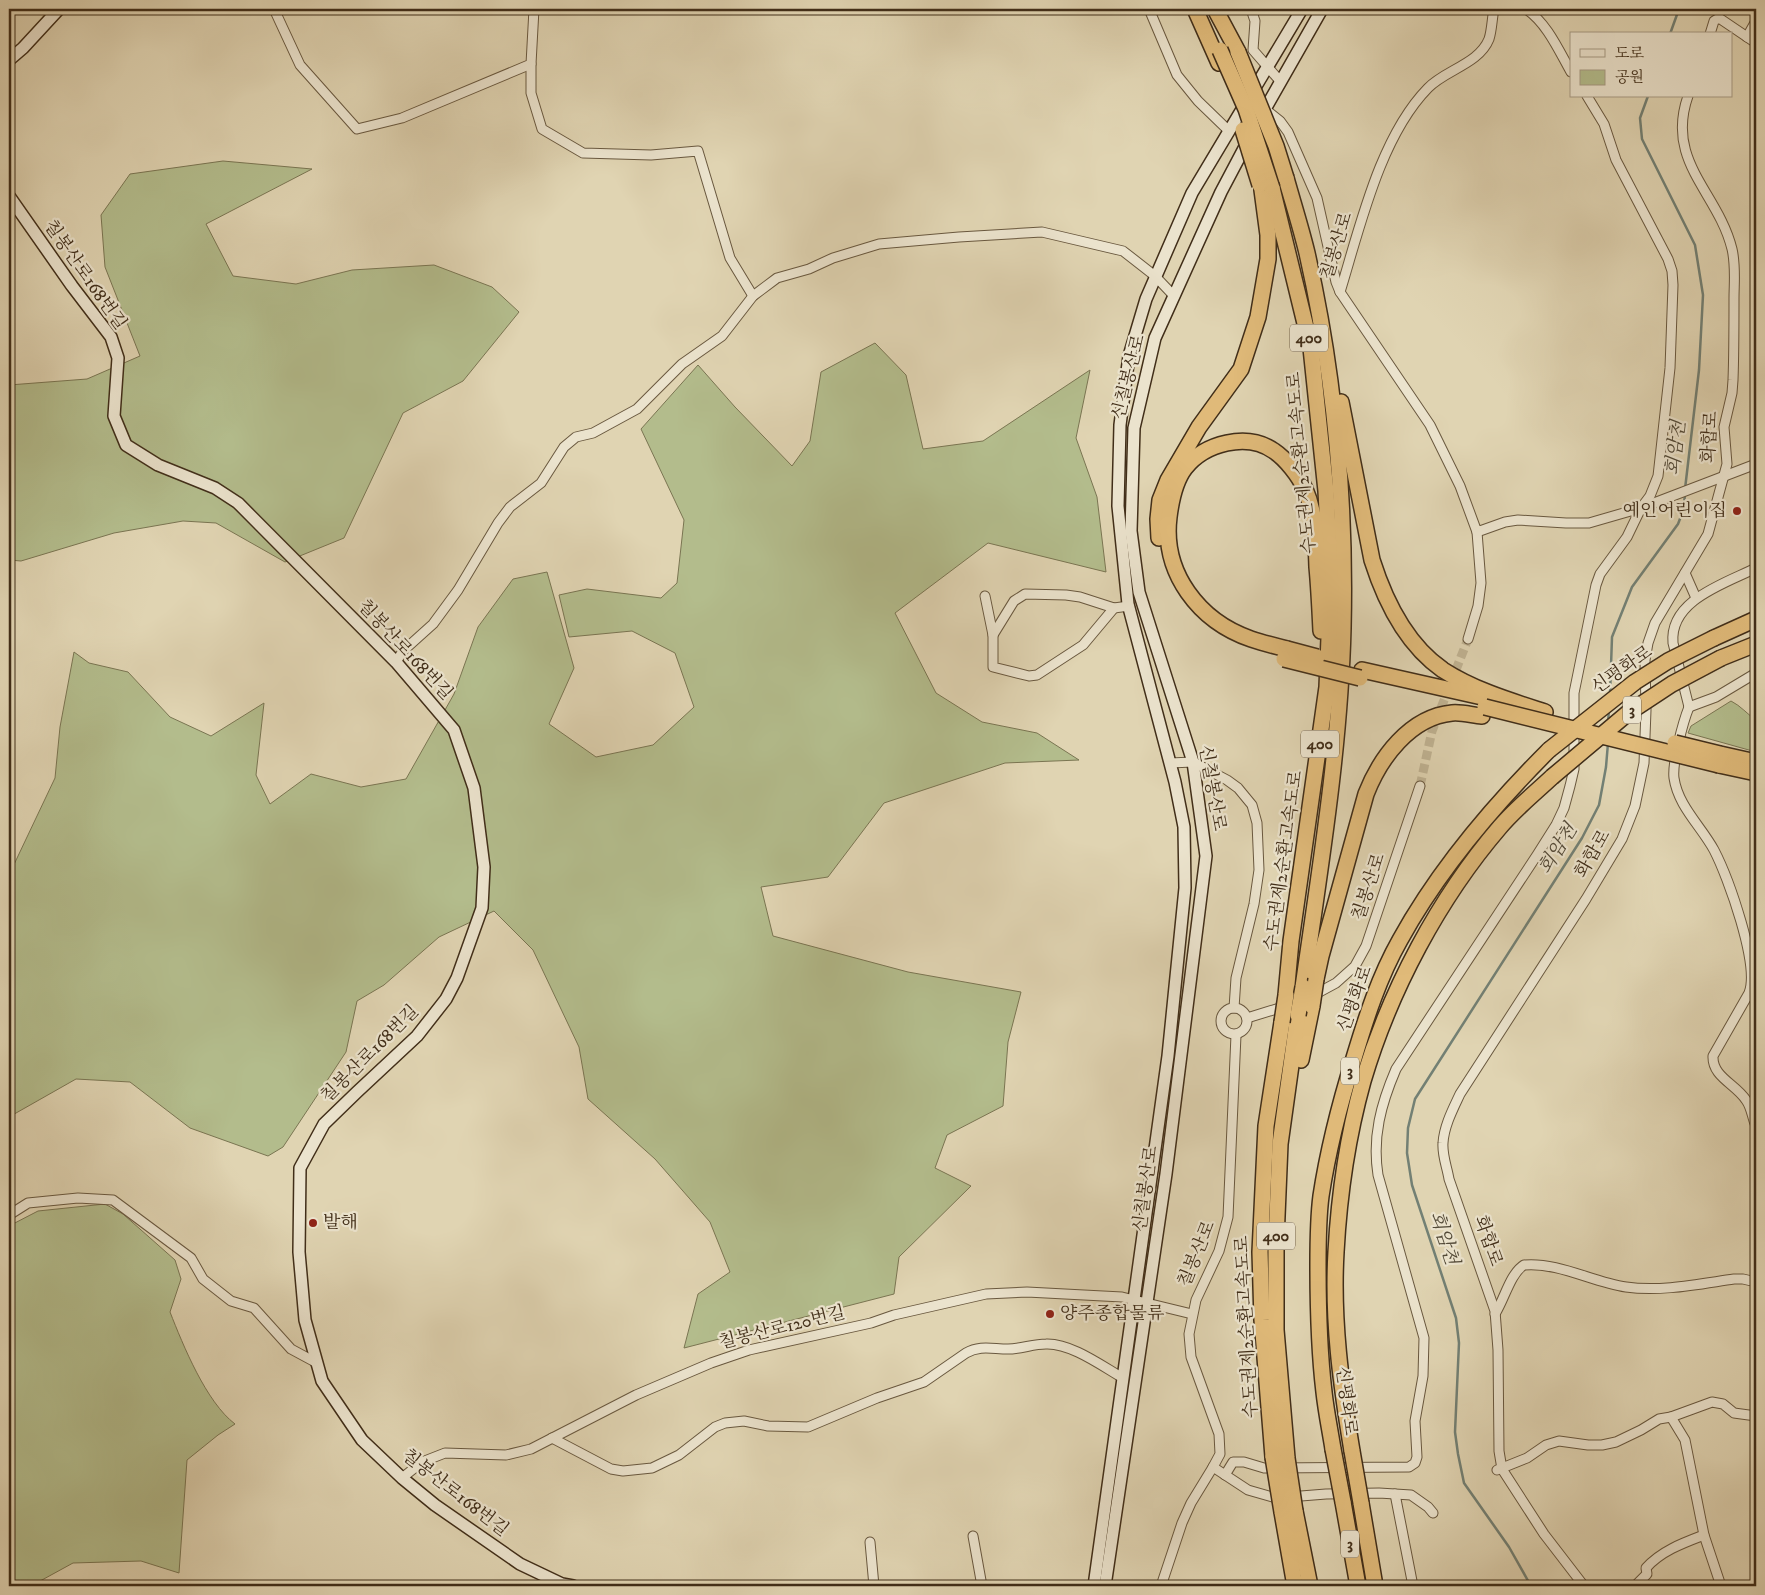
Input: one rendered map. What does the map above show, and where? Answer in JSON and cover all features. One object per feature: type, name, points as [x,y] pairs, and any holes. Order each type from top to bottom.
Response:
[{"type":"highway","points":[[1197,9],[1220,56],[1242,126],[1267,189],[1268,259],[1258,317],[1241,369],[1199,427],[1168,480],[1160,500],[1158,519],[1160,542],[1166,570],[1178,596],[1208,627],[1238,644],[1286,654],[1486,704],[1579,731],[1719,759],[1756,762]]},
{"type":"highway","name":"수도권제2순환고속도로","points":[[1215,9],[1238,52],[1276,146],[1307,252],[1324,338],[1339,459],[1342,512],[1343,629],[1331,789],[1310,983],[1298,1015],[1280,1144],[1276,1240],[1276,1330],[1280,1457]]},
{"type":"highway","name":"수도권제2순환고속도로","points":[[1267,189],[1311,348],[1326,491],[1331,588],[1327,687],[1323,722],[1291,941],[1286,995],[1266,1126],[1260,1252],[1262,1320],[1288,1511],[1295,1586]]},
{"type":"highway","points":[[1307,252],[1329,332],[1365,528],[1379,582],[1389,605],[1407,633],[1425,655],[1486,704]]},
{"type":"highway","points":[[1286,654],[1231,630],[1208,614],[1192,598],[1174,566],[1168,531],[1170,506],[1175,489],[1180,477],[1190,463],[1215,447],[1239,441],[1250,442],[1268,448],[1274,451],[1294,472],[1305,488],[1312,509],[1315,527],[1323,722]]},
{"type":"highway","name":"신평화로","points":[[1358,1586],[1324,1392],[1318,1292],[1321,1197],[1346,1082],[1363,1028],[1385,970],[1400,940],[1438,880],[1478,826],[1513,786],[1549,750],[1635,682],[1668,661],[1756,619]]},
{"type":"highway","name":"신평화로","points":[[1375,1586],[1343,1396],[1335,1298],[1336,1252],[1351,1132],[1364,1080],[1402,980],[1418,946],[1435,918],[1467,868],[1501,825],[1552,777],[1628,713],[1672,684],[1721,658],[1756,644]]},
{"type":"highway","points":[[1280,1144],[1312,1006],[1310,983],[1321,956],[1366,794],[1374,774],[1394,745],[1406,734],[1429,719],[1486,704],[1545,712],[1719,759],[1756,773]]},
{"type":"highway","name":"수도권제2순환고속도로","points":[[1288,1511],[1310,1586]]},
{"type":"street","points":[[9,60],[23,48],[59,9]]},
{"type":"street","points":[[274,9],[300,65],[357,129],[402,118],[531,64]]},
{"type":"street","points":[[534,9],[531,93],[542,129],[583,153],[651,154],[698,151],[730,258],[753,296]]},
{"type":"street","points":[[1149,9],[1177,75],[1198,101],[1229,131]]},
{"type":"street","points":[[1251,9],[1255,21],[1253,50],[1280,81]]},
{"type":"street","name":"신칠봉산로","points":[[1094,1586],[1168,1056],[1185,888],[1184,827],[1170,763],[1128,606],[1118,506],[1120,426],[1129,356],[1146,299],[1192,193],[1302,9]]},
{"type":"street","name":"신칠봉산로","points":[[1105,1586],[1166,1174],[1206,856],[1193,762],[1139,592],[1131,531],[1134,428],[1155,338],[1221,192],[1280,81],[1322,9]]},
{"type":"street","name":"칠봉산로","points":[[1468,639],[1478,606],[1481,583],[1477,532],[1460,486],[1430,424],[1340,292],[1364,212],[1397,130],[1407,113],[1429,86],[1473,58],[1486,44],[1490,36],[1494,9]]},
{"type":"street","points":[[1526,9],[1543,26],[1570,70]]},
{"type":"street","points":[[1711,32],[1714,21],[1719,18],[1756,43]]},
{"type":"street","points":[[1747,37],[1756,21]]},
{"type":"street","points":[[1225,1476],[1233,1462],[1244,1462],[1264,1468],[1409,1467],[1415,1463],[1417,1457],[1415,1421],[1423,1376],[1424,1338],[1378,1175],[1376,1138],[1380,1114],[1385,1094],[1396,1069],[1537,855],[1556,825],[1564,808],[1574,769],[1574,693],[1596,585],[1600,574],[1627,537],[1641,508],[1650,496],[1658,476],[1670,368],[1672,271],[1668,259],[1616,160],[1604,124],[1587,98]]},
{"type":"street","name":"화합로","points":[[1584,1586],[1544,1534],[1499,1470],[1498,1350],[1495,1314],[1450,1179],[1444,1158],[1443,1143],[1448,1122],[1460,1094],[1586,899],[1622,839],[1635,806],[1644,763],[1648,643],[1655,623],[1708,534],[1718,479],[1727,464],[1724,427],[1733,380],[1734,265],[1726,232],[1684,148],[1682,113],[1687,98]]},
{"type":"street","points":[[1265,109],[1280,121],[1288,132],[1317,198],[1336,282],[1340,292]]},
{"type":"street","name":"칠봉산로168번길","points":[[9,196],[110,337],[118,358],[114,416],[126,445],[158,465],[215,488],[238,503],[396,662],[454,730],[474,788],[484,867],[482,908],[457,978],[446,999],[418,1036],[324,1124],[300,1168],[299,1252],[305,1320],[322,1381],[362,1440],[402,1478],[435,1505],[520,1564],[562,1584],[573,1586]]},
{"type":"street","points":[[396,662],[403,651],[433,624],[458,590],[498,523],[510,507],[541,483],[564,447],[576,437],[593,434],[637,409],[682,364],[722,336],[753,296],[777,278],[809,269],[833,258],[879,244],[1042,232],[1123,251],[1156,276],[1174,296]]},
{"type":"street","points":[[1477,532],[1505,522],[1518,520],[1566,524],[1589,522],[1641,508],[1756,464]]},
{"type":"street","points":[[1756,568],[1696,598],[1679,618],[1672,636],[1689,707],[1682,724],[1673,776],[1682,801],[1714,850],[1731,891],[1746,939],[1754,984],[1713,1056],[1713,1061],[1718,1073],[1747,1100],[1756,1126]]},
{"type":"street","points":[[1685,573],[1696,598]]},
{"type":"street","points":[[993,635],[1014,601],[1025,594],[1080,597],[1114,608],[1128,606]]},
{"type":"street","points":[[985,596],[993,635],[993,667],[1033,676],[1083,645],[1114,608]]},
{"type":"street","points":[[1689,707],[1716,697],[1756,673]]},
{"type":"street","points":[[1170,763],[1193,762],[1227,780],[1238,788],[1252,806],[1257,823],[1258,870],[1254,904],[1236,978],[1234,1008]]},
{"type":"street","name":"칠봉산로","points":[[1247,1018],[1308,999],[1336,983],[1355,966],[1366,946],[1420,786]]},
{"type":"street","points":[[1234,1008],[1243,1011],[1247,1018],[1246,1027],[1240,1034],[1236,1035],[1227,1032],[1221,1022],[1224,1014],[1234,1008]]},
{"type":"street","name":"칠봉산로","points":[[1161,1586],[1185,1516],[1220,1454],[1219,1434],[1191,1357],[1189,1334],[1196,1300],[1219,1251],[1228,1217],[1236,1035]]},
{"type":"street","points":[[9,1214],[28,1203],[78,1198],[113,1200],[191,1258],[202,1279],[231,1301],[254,1308],[291,1349],[317,1363]]},
{"type":"street","points":[[1495,1314],[1516,1272],[1524,1265],[1552,1268],[1627,1287],[1670,1287],[1734,1279],[1756,1282]]},
{"type":"street","name":"칠봉산로120번길","points":[[402,1478],[422,1462],[445,1453],[506,1455],[531,1449],[636,1395],[748,1350],[870,1323],[894,1314],[986,1294],[1004,1292],[1122,1296],[1192,1314]]},
{"type":"street","points":[[552,1438],[611,1469],[623,1471],[652,1468],[679,1455],[715,1427],[725,1423],[744,1421],[768,1426],[808,1427],[877,1398],[924,1382],[966,1353],[982,1347],[1006,1350],[1048,1344],[1059,1345],[1073,1350],[1123,1378]]},
{"type":"street","points":[[1499,1470],[1527,1458],[1546,1445],[1559,1441],[1588,1445],[1616,1442],[1658,1419],[1671,1417],[1712,1402],[1723,1404],[1734,1413],[1756,1416]]},
{"type":"street","points":[[1671,1417],[1685,1440],[1704,1535],[1721,1586]]},
{"type":"street","points":[[1213,1467],[1248,1490],[1276,1498],[1326,1494],[1412,1495],[1428,1506],[1433,1513]]},
{"type":"street","points":[[1395,1494],[1413,1586]]},
{"type":"street","points":[[1635,1586],[1647,1574],[1646,1568],[1667,1550],[1704,1535]]},
{"type":"street","points":[[973,1536],[982,1586]]},
{"type":"street","points":[[870,1542],[874,1586]]},
{"type":"green space","points":[[223,161],[312,169],[206,224],[233,276],[296,284],[352,270],[434,265],[492,287],[519,312],[463,381],[403,413],[344,538],[285,562],[216,523],[183,521],[114,533],[21,561],[9,560],[9,385],[87,379],[140,356],[105,267],[101,215],[130,174]]},
{"type":"green space","points":[[875,343],[906,375],[923,449],[983,441],[1090,370],[1076,438],[1097,497],[1106,572],[988,543],[895,613],[936,693],[982,722],[1037,733],[1079,760],[1005,763],[884,803],[828,877],[761,887],[773,936],[908,972],[1021,992],[1008,1042],[1003,1106],[947,1135],[935,1168],[971,1186],[899,1257],[894,1294],[684,1348],[698,1294],[730,1272],[710,1222],[655,1159],[588,1099],[579,1047],[533,950],[494,911],[439,937],[384,985],[357,1001],[346,1052],[283,1147],[268,1156],[190,1128],[130,1082],[76,1079],[9,1117],[9,875],[55,778],[60,727],[74,652],[89,663],[128,672],[170,717],[211,736],[264,703],[256,775],[270,804],[311,774],[361,787],[406,779],[454,694],[478,627],[513,579],[547,572],[574,668],[549,724],[596,757],[653,745],[694,707],[675,653],[632,631],[569,637],[559,595],[587,589],[661,598],[677,583],[684,520],[641,429],[698,365],[735,407],[792,466],[810,441],[821,372]]},
{"type":"green space","points":[[1731,701],[1756,720],[1756,752],[1688,733],[1691,726]]},
{"type":"green space","points":[[105,1204],[123,1214],[175,1260],[181,1279],[170,1312],[205,1388],[224,1414],[235,1424],[187,1460],[179,1573],[141,1561],[73,1563],[31,1586],[9,1586],[9,1226],[38,1211]]},
{"type":"waterway","name":"회암천","points":[[1671,32],[1679,9]]},
{"type":"waterway","name":"회암천","points":[[1647,98],[1640,118],[1642,139],[1695,245],[1703,295],[1699,370],[1685,489]]},
{"type":"waterway","name":"회암천","points":[[1610,695],[1612,637],[1632,587],[1678,524],[1683,511],[1685,495]]},
{"type":"waterway","name":"회암천","points":[[1608,722],[1609,710]]},
{"type":"waterway","name":"회암천","points":[[1531,1586],[1509,1547],[1464,1483],[1455,1432],[1459,1343],[1456,1318],[1412,1185],[1407,1153],[1408,1128],[1415,1099],[1582,838],[1599,805],[1608,743]]},
{"type":"tunnel","points":[[1420,786],[1432,731],[1468,639]]},
{"type":"place","name":"예인어린이집","points":[[1737,511]]},
{"type":"place","name":"발해","points":[[313,1223]]},
{"type":"place","name":"양주종합물류","points":[[1050,1314]]}]
